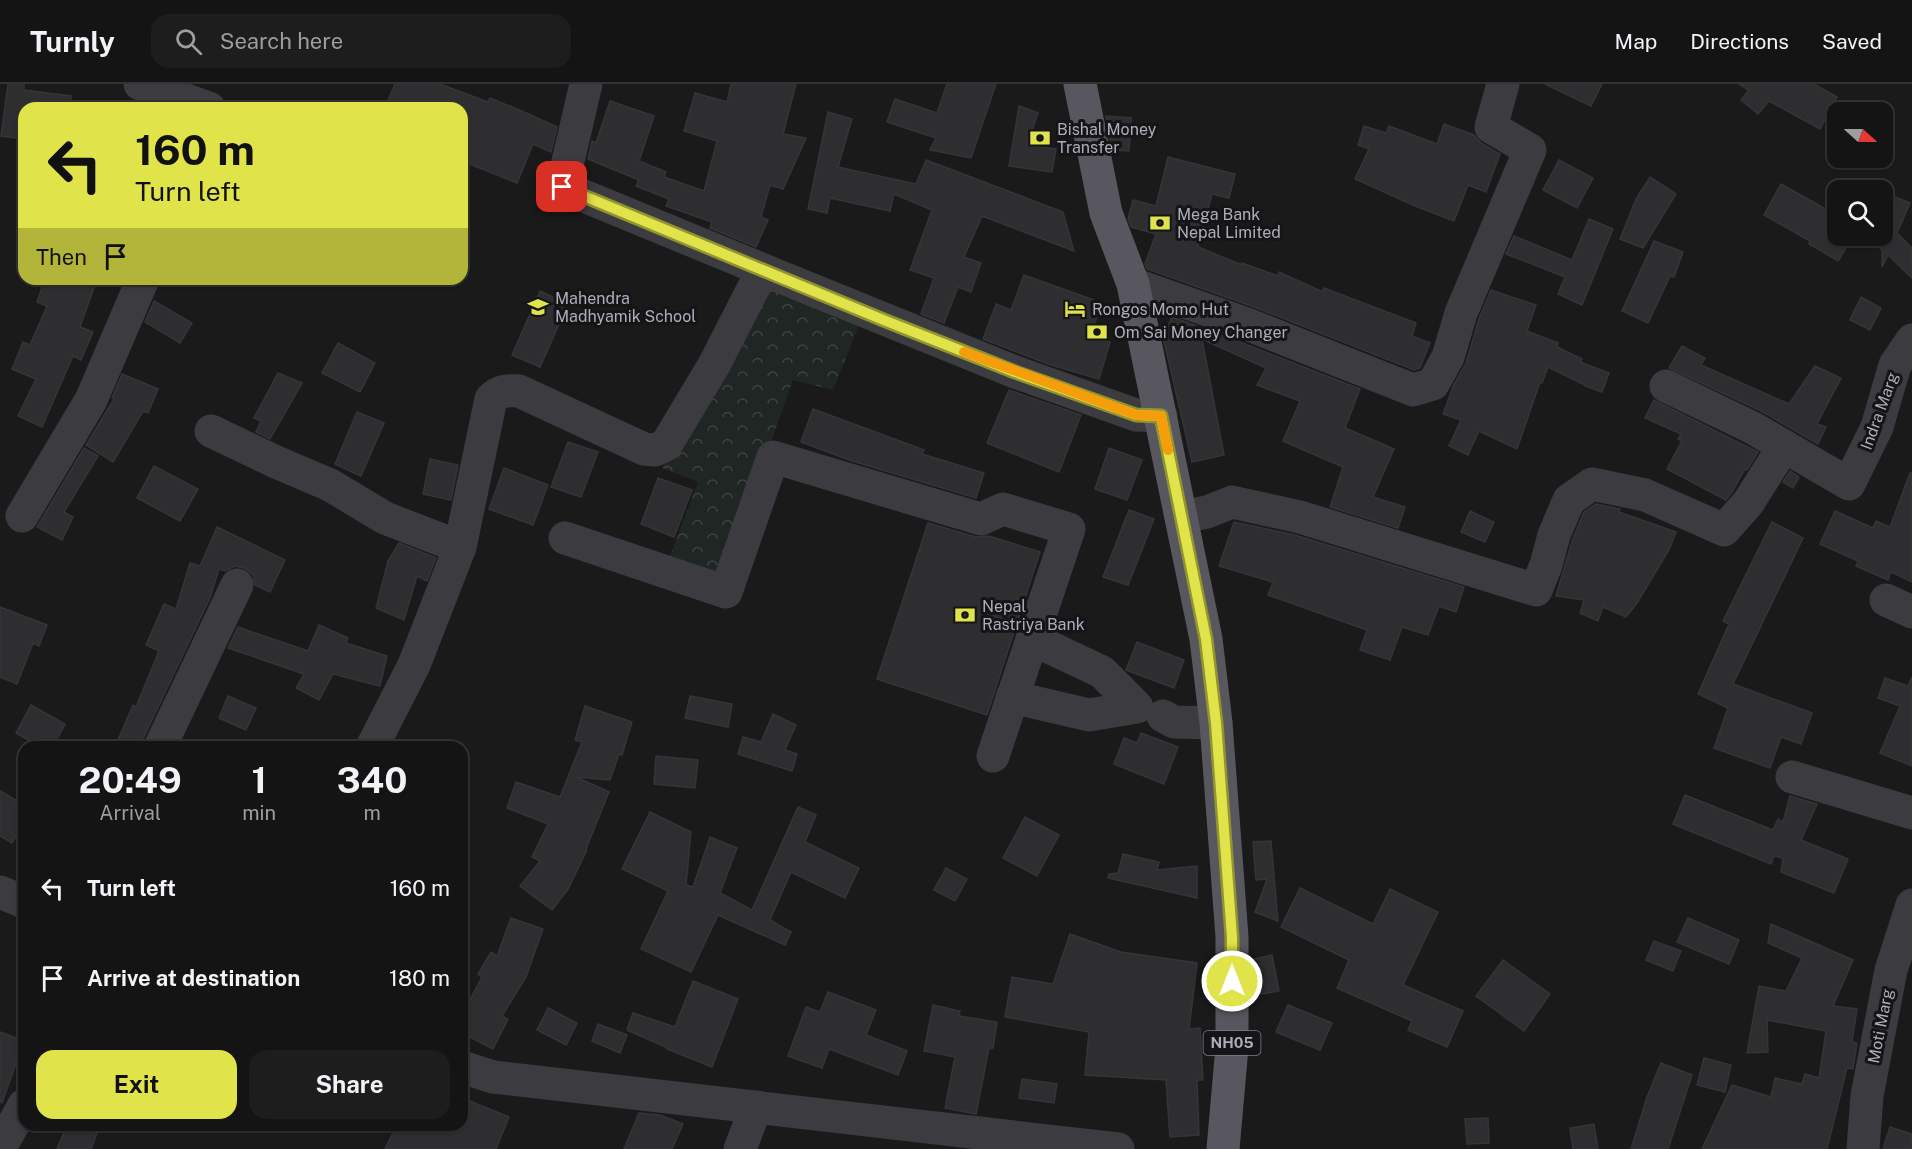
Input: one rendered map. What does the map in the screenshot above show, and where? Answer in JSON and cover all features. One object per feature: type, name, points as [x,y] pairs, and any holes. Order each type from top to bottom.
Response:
[{"type":"main road","name":"NH05","points":[[1080,84],[1106,213],[1133,284],[1206,639],[1216,723],[1232,937],[1232,1047],[1223,1149]]},
{"type":"street","points":[[140,84],[192,102]]},
{"type":"street","points":[[586,84],[562,187],[1015,372],[1136,415],[1161,416]]},
{"type":"street","points":[[1133,284],[1247,324],[1413,390],[1433,384],[1448,357],[1461,313],[1530,150],[1491,127],[1503,84]]},
{"type":"street","points":[[375,741],[414,665],[460,547],[491,399],[496,394],[507,390],[519,391],[644,449],[655,450],[666,445],[714,365],[757,280],[766,271]]},
{"type":"street","points":[[22,516],[91,400],[140,285]]},
{"type":"street","name":"Indra Marg","points":[[1784,446],[1849,484],[1877,427],[1895,365],[1912,340]]},
{"type":"street","points":[[1181,517],[1207,512],[1232,502],[1300,517],[1536,590],[1554,535],[1569,500],[1592,484],[1646,495],[1724,530],[1748,503],[1784,446],[1753,428],[1666,386]]},
{"type":"street","points":[[211,431],[330,485],[385,518],[460,547]]},
{"type":"street","points":[[565,538],[726,592],[773,457],[981,519],[1004,509],[1069,530],[993,756]]},
{"type":"street","points":[[163,741],[237,585]]},
{"type":"street","points":[[1032,639],[1101,672],[1149,711],[1174,722],[1216,723]]},
{"type":"street","points":[[1012,697],[1089,715],[1149,711]]},
{"type":"street","points":[[1792,777],[1912,813]]},
{"type":"street","points":[[0,892],[18,900]]},
{"type":"street","name":"Moti Marg","points":[[1863,1149],[1867,1095],[1891,970],[1912,905]]},
{"type":"street","points":[[468,1069],[493,1077],[1118,1149]]},
{"type":"street","points":[[740,1149],[756,1107]]},
{"type":"street","points":[[0,1148],[18,1116]]},
{"type":"green space","points":[[765,285],[859,325],[833,390],[793,380],[721,584],[666,567],[698,482],[662,468]]},
{"type":"building","points":[[8,84],[24,84],[24,90],[71,96],[70,102],[18,102],[18,138],[1,136]]},
{"type":"building","points":[[395,84],[440,84],[488,102],[490,98],[557,127],[551,152],[533,144],[517,183],[468,163],[468,102],[388,102]]},
{"type":"building","points":[[731,84],[796,84],[783,134],[806,138],[783,189],[770,185],[761,217],[768,220],[756,247],[710,228],[712,222],[666,206],[669,199],[636,186],[639,180],[588,159],[592,141],[596,143],[610,101],[654,116],[639,161],[666,172],[664,177],[704,191],[717,141],[684,131],[695,93],[727,102]]},
{"type":"building","points":[[947,84],[996,84],[971,158],[930,150],[936,138],[887,122],[895,99],[937,113]]},
{"type":"building","points":[[1545,84],[1602,84],[1591,106]]},
{"type":"building","points":[[1739,84],[1814,84],[1837,97],[1834,102],[1827,102],[1827,116],[1820,129],[1769,101],[1758,114],[1741,100],[1749,90]]},
{"type":"building","points":[[1019,106],[1038,113],[1027,145],[1056,149],[1052,172],[1009,166]]},
{"type":"building","points":[[828,112],[852,119],[838,167],[916,184],[926,160],[1063,212],[1074,251],[982,216],[964,257],[981,263],[971,292],[958,287],[944,323],[921,314],[934,278],[910,270],[932,210],[894,194],[890,211],[830,198],[827,213],[808,209]]},
{"type":"building","points":[[1106,116],[1131,118],[1129,151],[1112,150]]},
{"type":"building","points":[[1444,124],[1474,135],[1481,143],[1500,154],[1486,192],[1468,185],[1454,221],[1355,179],[1369,149],[1358,145],[1364,126],[1386,133],[1389,126],[1437,144]]},
{"type":"building","points":[[1168,157],[1235,174],[1229,198],[1212,194],[1198,247],[1242,265],[1242,263],[1278,276],[1279,272],[1323,292],[1324,288],[1416,323],[1412,336],[1430,343],[1420,368],[1414,370],[1254,307],[1147,269],[1145,264],[1156,234],[1131,227],[1128,219],[1133,200],[1156,206]]},
{"type":"building","points":[[1559,160],[1593,178],[1577,208],[1543,190]]},
{"type":"building","points":[[1650,177],[1676,194],[1643,248],[1620,239],[1636,199]]},
{"type":"building","points":[[1781,184],[1827,210],[1827,246],[1847,246],[1838,261],[1809,244],[1810,241],[1764,215]]},
{"type":"building","points":[[1893,196],[1910,203],[1897,233],[1912,248],[1912,278],[1888,255],[1882,267],[1882,250],[1878,246],[1893,246]]},
{"type":"building","points":[[1589,219],[1613,229],[1582,305],[1558,294],[1565,277],[1506,254],[1514,236],[1572,260]]},
{"type":"building","points":[[1654,241],[1683,252],[1674,277],[1670,276],[1648,323],[1622,311]]},
{"type":"building","points":[[1024,275],[1102,303],[1090,337],[1110,342],[1099,379],[1051,365],[983,339],[996,304],[1011,310]]},
{"type":"building","points":[[43,285],[95,285],[80,327],[93,332],[81,360],[73,356],[42,427],[18,416],[36,379],[12,369],[23,342],[30,345],[47,306],[37,302]]},
{"type":"building","points":[[1491,290],[1536,305],[1527,331],[1558,343],[1557,347],[1582,359],[1580,362],[1609,373],[1602,392],[1548,367],[1542,383],[1540,382],[1517,449],[1479,431],[1468,455],[1449,446],[1461,420],[1443,414],[1454,384],[1466,363],[1479,319]]},
{"type":"building","points":[[540,291],[568,304],[540,367],[512,355]]},
{"type":"building","points":[[1861,297],[1881,308],[1870,330],[1850,320]]},
{"type":"building","points":[[154,301],[192,323],[180,343],[145,322]]},
{"type":"building","points":[[1172,317],[1360,389],[1345,428],[1394,449],[1373,497],[1405,507],[1398,528],[1330,507],[1343,467],[1283,441],[1300,401],[1257,385],[1266,368],[1202,339],[1224,455],[1192,462],[1163,337]]},
{"type":"building","points":[[338,343],[375,363],[360,392],[322,373]]},
{"type":"building","points":[[1682,346],[1705,358],[1701,365],[1789,404],[1815,366],[1841,378],[1817,424],[1826,427],[1818,444],[1761,411],[1669,368]]},
{"type":"building","points":[[278,373],[302,383],[270,439],[256,432],[261,421],[254,418]]},
{"type":"building","points":[[122,374],[158,389],[148,413],[143,411],[113,462],[86,445],[114,399],[112,398]]},
{"type":"building","points":[[1009,390],[1081,415],[1059,472],[987,443]]},
{"type":"building","points":[[1654,400],[1758,452],[1726,500],[1667,469],[1682,441],[1678,439],[1681,434],[1645,418]]},
{"type":"building","points":[[813,409],[924,450],[922,454],[984,473],[976,498],[852,461],[801,442]]},
{"type":"building","points":[[357,412],[384,423],[361,476],[335,464]]},
{"type":"building","points":[[568,442],[598,452],[581,497],[551,487]]},
{"type":"building","points":[[84,448],[98,456],[64,512],[73,517],[62,540],[37,527]]},
{"type":"building","points":[[1109,448],[1142,460],[1127,500],[1095,489]]},
{"type":"building","points":[[430,459],[458,465],[451,500],[423,494]]},
{"type":"building","points":[[154,466],[198,489],[180,521],[137,498]]},
{"type":"building","points":[[504,468],[548,485],[533,525],[489,509]]},
{"type":"building","points":[[1790,471],[1799,477],[1793,488],[1783,482]]},
{"type":"building","points":[[1910,473],[1912,473],[1912,582],[1891,572],[1888,580],[1856,566],[1858,561],[1820,544],[1835,511],[1873,528],[1876,521],[1890,527]]},
{"type":"building","points":[[658,478],[692,490],[674,537],[641,524]]},
{"type":"building","points":[[1596,504],[1620,509],[1619,512],[1676,532],[1669,550],[1626,617],[1603,607],[1598,621],[1580,613],[1584,600],[1556,596],[1572,541],[1584,512]]},
{"type":"building","points":[[1129,510],[1154,519],[1128,585],[1103,577]]},
{"type":"building","points":[[1470,511],[1494,522],[1485,542],[1461,532]]},
{"type":"building","points":[[1234,522],[1295,535],[1464,587],[1456,612],[1439,606],[1428,635],[1402,627],[1390,660],[1360,650],[1367,630],[1268,595],[1273,582],[1219,566]]},
{"type":"building","points":[[1772,522],[1803,538],[1733,684],[1812,713],[1801,744],[1781,737],[1770,768],[1714,748],[1728,708],[1698,694],[1729,624],[1723,621]]},
{"type":"building","points":[[928,523],[976,537],[989,536],[1040,552],[987,715],[877,679]]},
{"type":"building","points":[[217,527],[285,560],[270,592],[255,585],[253,575],[244,568],[235,566],[225,571],[219,569],[210,598],[143,741],[118,741],[133,705],[136,707],[159,651],[146,645],[164,604],[176,609],[190,563],[200,566]]},
{"type":"building","points":[[399,543],[436,558],[427,581],[417,576],[404,620],[376,608],[388,561]]},
{"type":"building","points":[[0,607],[47,625],[39,646],[33,643],[17,684],[0,677]]},
{"type":"building","points":[[319,625],[348,638],[346,643],[387,656],[380,686],[333,674],[319,700],[296,688],[304,674],[228,648],[238,627],[308,651]]},
{"type":"building","points":[[1137,642],[1184,660],[1174,688],[1126,670]]},
{"type":"building","points":[[1912,677],[1912,766],[1880,753],[1900,706],[1878,698],[1885,678],[1908,686]]},
{"type":"building","points":[[228,696],[256,708],[246,730],[219,718]]},
{"type":"building","points":[[690,696],[732,704],[728,727],[685,718]]},
{"type":"building","points":[[31,705],[65,724],[56,741],[30,741],[16,733]]},
{"type":"building","points":[[585,706],[632,722],[622,755],[619,754],[610,780],[576,777],[609,792],[587,850],[568,889],[552,910],[520,886],[540,861],[532,857],[548,824],[507,808],[516,782],[560,797],[582,742],[575,740]]},
{"type":"building","points":[[773,714],[796,725],[785,750],[797,754],[792,771],[738,754],[743,737],[761,742]]},
{"type":"building","points":[[1141,733],[1178,747],[1164,784],[1114,764],[1124,738],[1137,743]]},
{"type":"building","points":[[656,756],[698,760],[695,788],[654,784]]},
{"type":"building","points":[[0,791],[18,802],[18,833],[12,843],[0,836]]},
{"type":"building","points":[[1685,795],[1773,830],[1778,819],[1783,822],[1790,796],[1817,804],[1801,840],[1848,859],[1834,893],[1781,872],[1783,858],[1774,856],[1771,864],[1673,824]]},
{"type":"building","points":[[798,807],[816,815],[805,842],[859,868],[845,898],[791,872],[770,920],[791,932],[785,945],[718,915],[691,972],[641,949],[668,891],[622,869],[650,812],[691,832],[686,885],[693,887],[710,837],[737,848],[720,893],[752,910]]},
{"type":"building","points":[[1025,817],[1059,835],[1037,876],[1003,858]]},
{"type":"building","points":[[1271,841],[1278,921],[1255,912],[1267,879],[1256,880],[1253,842]]},
{"type":"building","points":[[1123,854],[1159,862],[1157,870],[1197,866],[1197,898],[1108,878],[1109,874],[1118,873]]},
{"type":"building","points":[[946,868],[967,879],[955,901],[934,890]]},
{"type":"building","points":[[1300,888],[1373,924],[1390,889],[1438,912],[1403,985],[1463,1011],[1447,1047],[1408,1030],[1412,1021],[1337,988],[1349,960],[1281,927]]},
{"type":"building","points":[[511,918],[543,929],[526,977],[502,1016],[508,1019],[493,1049],[468,1036],[468,1004],[482,977],[478,974],[491,952],[497,956]]},
{"type":"building","points":[[1688,918],[1739,940],[1729,964],[1677,942]]},
{"type":"building","points":[[1771,924],[1853,960],[1833,1006],[1857,1009],[1852,1042],[1857,1043],[1853,1069],[1847,1068],[1827,1149],[1702,1149],[1732,1085],[1771,1097],[1775,1078],[1802,1084],[1805,1074],[1819,1078],[1826,1031],[1767,1020],[1768,1052],[1747,1053],[1759,986],[1786,991],[1802,958],[1768,943]]},
{"type":"building","points":[[1070,934],[1121,952],[1197,963],[1189,1029],[1200,1028],[1203,1080],[1197,1080],[1199,1135],[1170,1137],[1166,1080],[1085,1075],[1089,1032],[1005,1017],[1012,977],[1053,984]]},
{"type":"building","points":[[1654,941],[1681,951],[1673,971],[1646,960]]},
{"type":"building","points":[[1272,955],[1279,991],[1261,994],[1254,959]]},
{"type":"building","points":[[1503,960],[1550,994],[1524,1031],[1476,996]]},
{"type":"building","points":[[693,981],[738,999],[712,1067],[627,1030],[633,1013],[675,1027]]},
{"type":"building","points":[[828,992],[876,1010],[866,1035],[907,1051],[898,1075],[829,1049],[822,1068],[788,1056],[806,1007],[820,1012]]},
{"type":"building","points":[[933,1005],[960,1011],[959,1016],[997,1022],[993,1048],[989,1048],[976,1114],[945,1108],[955,1057],[924,1051]]},
{"type":"building","points":[[1288,1005],[1332,1023],[1320,1050],[1276,1032]]},
{"type":"building","points":[[548,1008],[577,1023],[566,1045],[537,1030]]},
{"type":"building","points":[[598,1024],[627,1035],[620,1053],[592,1041]]},
{"type":"building","points":[[0,1032],[18,1039],[18,1058],[2,1103],[0,1102]]},
{"type":"building","points":[[1704,1058],[1731,1065],[1725,1092],[1697,1085]]},
{"type":"building","points":[[1661,1063],[1692,1075],[1668,1149],[1631,1149],[1647,1097]]},
{"type":"building","points":[[1022,1079],[1057,1084],[1054,1103],[1019,1098]]},
{"type":"building","points":[[468,1100],[509,1117],[496,1149],[385,1149],[394,1131],[468,1131]]},
{"type":"building","points":[[639,1113],[660,1115],[683,1124],[672,1149],[624,1149]]},
{"type":"building","points":[[1488,1118],[1489,1143],[1467,1144],[1465,1119]]},
{"type":"building","points":[[1594,1124],[1598,1149],[1573,1149],[1570,1128]]},
{"type":"building","points":[[1890,1127],[1912,1134],[1912,1149],[1883,1149]]},
{"type":"building","points":[[64,1131],[97,1133],[91,1149],[57,1149]]},
{"type":"slow traffic","points":[[964,352],[1136,415],[1161,416],[1168,450]]},
{"type":"place","name":"Bishal Money Transfer","points":[[1040,138]]},
{"type":"place","name":"Mega Bank Nepal Limited","points":[[1160,223]]},
{"type":"place","name":"Mahendra Madhyamik School","points":[[538,307]]},
{"type":"place","name":"Rongos Momo Hut","points":[[1075,309]]},
{"type":"place","name":"Om Sai Money Changer","points":[[1097,332]]},
{"type":"place","name":"Nepal Rastriya Bank","points":[[965,615]]},
{"type":"route","points":[[562,187],[1015,372],[1136,415],[1161,416],[1206,639],[1216,723],[1228,879],[1232,981]]}]
